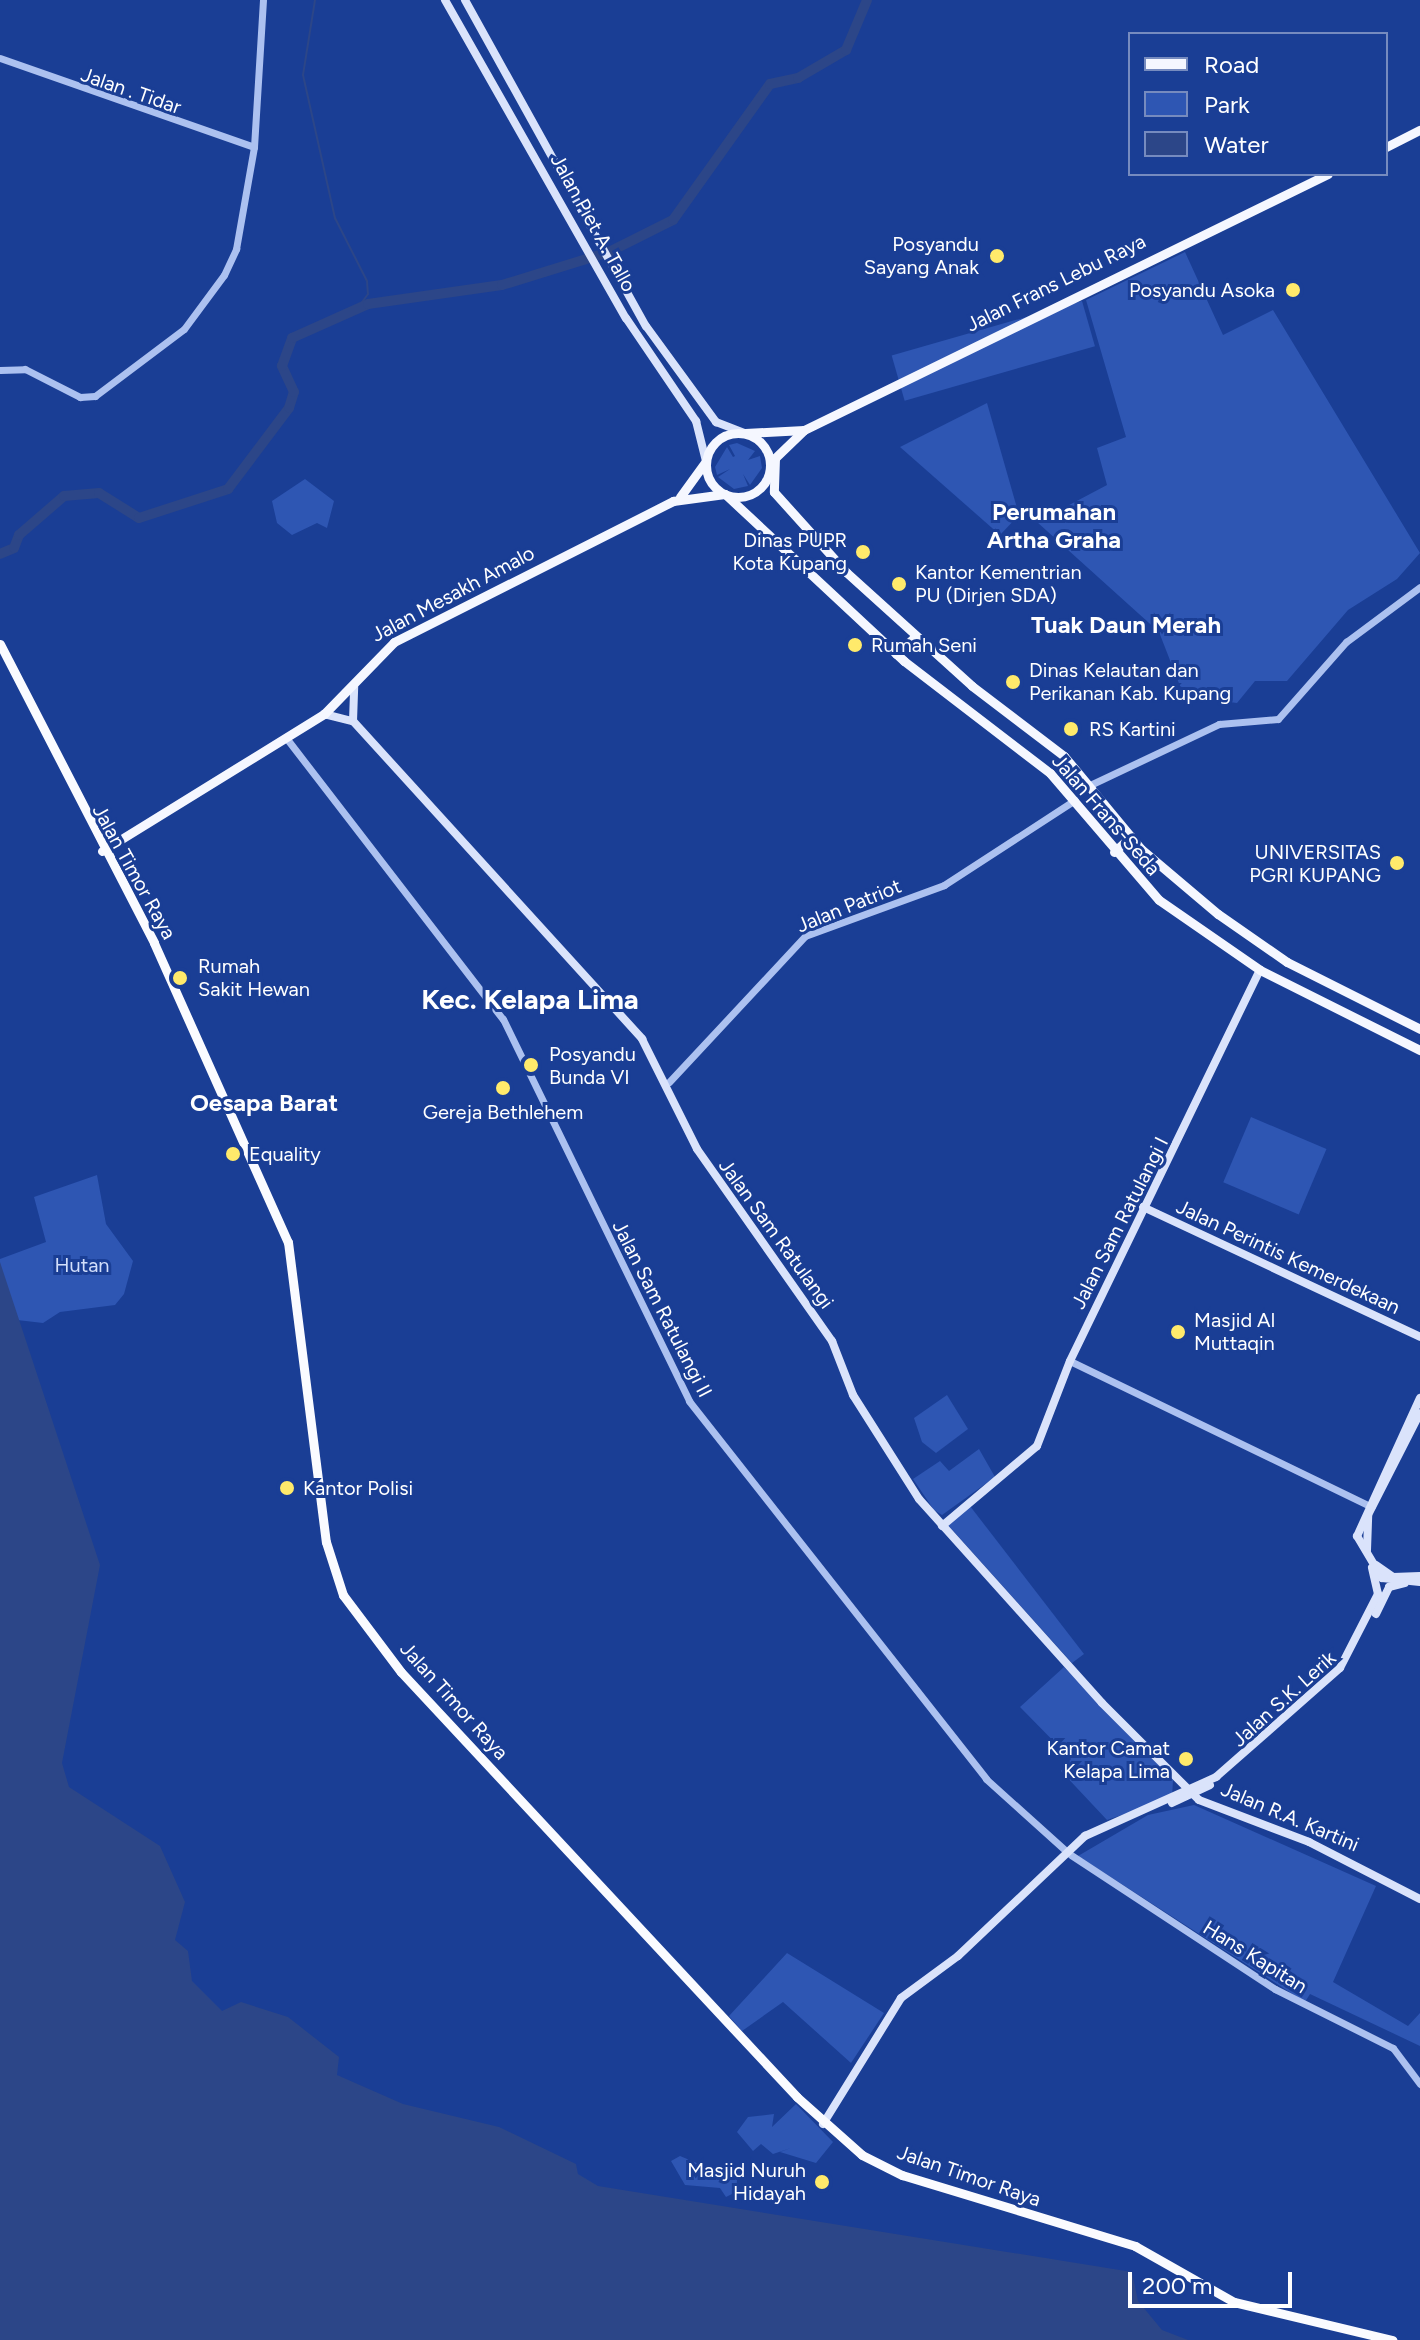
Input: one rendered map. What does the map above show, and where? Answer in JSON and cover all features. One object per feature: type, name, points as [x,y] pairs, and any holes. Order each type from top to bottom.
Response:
[{"type":"highway","name":"Jalan Timor Raya","points":[[0,644],[102,851],[154,943],[288,1242],[299,1297],[319,1517],[343,1595],[431,1705],[823,2124],[902,2175],[1114,2237],[1234,2302],[1392,2340]]},
{"type":"main road","name":"Jalan Piet A. Tallo","points":[[445,0],[627,294],[711,416],[745,433]]},
{"type":"main road","name":"Jalan Piet A. Tallo","points":[[465,0],[618,301],[696,421],[706,461]]},
{"type":"main road","points":[[1388,146],[1420,130]]},
{"type":"main road","name":"Jalan Frans Lebu Raya","points":[[770,469],[804,430],[1324,176]]},
{"type":"main road","name":"Jalan Frans Lebu Raya","points":[[745,433],[804,430]]},
{"type":"main road","points":[[745,433],[766,449],[770,469],[751,495],[725,494],[710,481],[706,461],[719,439],[745,433]]},
{"type":"main road","name":"Jalan Mesakh Amalo","points":[[680,497],[706,461]]},
{"type":"main road","name":"Jalan Frans-Seda","points":[[770,469],[782,505],[916,636],[1090,785],[1131,836],[1267,951],[1420,1029]]},
{"type":"main road","name":"Jalan Mesakh Amalo","points":[[102,851],[324,714],[354,687],[368,662],[394,642],[680,497],[725,494]]},
{"type":"main road","name":"Jalan Frans-Seda","points":[[725,494],[896,654],[1075,800],[1114,852],[1159,900],[1260,970],[1417,1048]]},
{"type":"main road","points":[[896,654],[916,636]]},
{"type":"main road","points":[[324,714],[353,721],[354,687]]},
{"type":"main road","name":"Jalan Sam Ratulangi","points":[[353,721],[605,993],[669,1082],[695,1146],[821,1324],[857,1403],[942,1526],[1102,1703],[1194,1790]]},
{"type":"main road","points":[[1114,852],[1131,836]]},
{"type":"main road","name":"Jalan Sam Ratulangi I","points":[[942,1526],[1037,1446],[1070,1361],[1260,970]]},
{"type":"main road","points":[[1402,1040],[1408,1024]]},
{"type":"main road","points":[[1417,1048],[1420,1029]]},
{"type":"main road","name":"Jalan Perintis Kemerdekaan","points":[[1143,1207],[1420,1337]]},
{"type":"main road","points":[[1420,1398],[1357,1536],[1372,1568],[1405,1583],[1420,1579]]},
{"type":"main road","points":[[1399,1447],[1420,1413]]},
{"type":"main road","points":[[1369,1506],[1364,1537],[1374,1563],[1393,1577],[1420,1579]]},
{"type":"main road","name":"Jalan S.K. Lerik","points":[[1194,1790],[1340,1668],[1363,1631],[1380,1583],[1372,1568]]},
{"type":"main road","name":"Jalan S.K. Lerik","points":[[1194,1790],[1345,1669],[1389,1587],[1405,1583]]},
{"type":"main road","points":[[823,2124],[901,1998],[1022,1898],[1069,1853],[1122,1820],[1194,1790]]},
{"type":"main road","name":"Jalan R.A. Kartini","points":[[1194,1790],[1420,1897]]},
{"type":"street","points":[[0,370],[25,369],[90,398],[184,329],[232,261],[254,147],[263,0]]},
{"type":"street","name":"Jalan . Tidar","points":[[0,58],[254,147]]},
{"type":"street","points":[[1090,785],[1219,724],[1278,719],[1346,642],[1420,587]]},
{"type":"street","name":"Jalan Sam Ratulangi II","points":[[287,739],[503,1019],[691,1405],[986,1779],[1069,1853]]},
{"type":"street","name":"Jalan Patriot","points":[[669,1082],[805,936],[944,885],[1075,800]]},
{"type":"street","points":[[1070,1361],[1369,1506]]},
{"type":"street","name":"Hans Kapitan","points":[[1069,1853],[1275,1989],[1393,2048],[1420,2084]]},
{"type":"green space","points":[[1185,252],[1223,335],[1273,310],[1420,553],[1397,579],[1348,610],[1287,681],[1255,681],[1237,703],[1198,698],[1180,686],[1159,632],[1037,522],[1107,485],[1097,448],[1126,437],[1086,300]]},
{"type":"green space","points":[[1082,301],[1095,346],[905,401],[892,356]]},
{"type":"green space","points":[[987,403],[1019,515],[1000,535],[900,447]]},
{"type":"green space","points":[[737,443],[755,451],[748,460],[760,456],[762,468],[750,485],[743,474],[748,486],[734,489],[718,477],[730,469],[717,475],[715,467],[727,447],[735,456],[729,445]]},
{"type":"green space","points":[[305,479],[334,501],[327,528],[317,523],[292,535],[277,523],[272,501]]},
{"type":"green space","points":[[1251,1117],[1326,1149],[1299,1214],[1223,1182]]},
{"type":"green space","name":"Hutan","points":[[97,1175],[106,1224],[133,1261],[124,1294],[115,1305],[60,1312],[43,1323],[0,1318],[0,1259],[46,1242],[34,1197]]},
{"type":"green space","points":[[947,1395],[968,1429],[936,1453],[922,1442],[914,1418]]},
{"type":"green space","points":[[979,1449],[995,1477],[942,1515],[934,1510],[913,1479],[940,1461],[949,1471]]},
{"type":"green space","points":[[970,1506],[1084,1654],[1072,1663],[948,1525]]},
{"type":"green space","points":[[1064,1667],[1173,1780],[1172,1798],[1107,1820],[1061,1771],[1071,1759],[1020,1707]]},
{"type":"green space","points":[[1194,1805],[1376,1886],[1333,1982],[1408,2026],[1420,2013],[1420,2046],[1310,1994],[1305,2002],[1078,1856],[1148,1815]]},
{"type":"green space","points":[[787,1953],[884,2013],[851,2063],[783,2002],[742,2031],[729,2016]]},
{"type":"green space","points":[[796,2104],[833,2142],[816,2163],[780,2152],[791,2148],[773,2154],[761,2144],[753,2151],[737,2132],[748,2117],[774,2114],[772,2127]]},
{"type":"green space","points":[[680,2156],[737,2180],[736,2192],[726,2197],[720,2188],[685,2185],[671,2161]]},
{"type":"water","points":[[0,1262],[100,1565],[62,1763],[69,1787],[160,1846],[185,1902],[175,1940],[188,1951],[192,1981],[222,2011],[241,2002],[288,2017],[339,2057],[337,2075],[403,2104],[499,2127],[576,2164],[578,2174],[598,2186],[1132,2272],[1138,2301],[1162,2330],[1188,2340],[0,2340]]},
{"type":"waterway","points":[[315,0],[303,75],[335,218],[367,281],[368,294],[353,315]]},
{"type":"waterway","points":[[0,554],[14,548],[19,535],[64,496],[99,493],[139,518],[228,489],[289,408],[294,392],[282,366],[292,338],[368,304],[502,285],[609,252],[673,220],[770,84],[798,78],[846,50],[867,0]]},
{"type":"place","name":"Posyandu Sayang Anak","points":[[997,256]]},
{"type":"place","name":"Posyandu Asoka","points":[[1293,290]]},
{"type":"place","name":"Dinas PUPR Kota Kupang","points":[[863,552]]},
{"type":"place","name":"Kantor Kementrian PU (Dirjen SDA)","points":[[899,584]]},
{"type":"place","name":"Rumah Seni","points":[[855,645]]},
{"type":"place","name":"Dinas Kelautan dan Perikanan Kab. Kupang","points":[[1013,682]]},
{"type":"place","name":"RS Kartini","points":[[1071,729]]},
{"type":"place","name":"UNIVERSITAS PGRI KUPANG","points":[[1397,863]]},
{"type":"place","name":"Rumah Sakit Hewan","points":[[180,978]]},
{"type":"place","name":"Posyandu Bunda VI","points":[[531,1065]]},
{"type":"place","name":"Gereja Bethlehem","points":[[503,1088]]},
{"type":"place","name":"Equality","points":[[233,1154]]},
{"type":"place","name":"Masjid Al Muttaqin","points":[[1178,1332]]},
{"type":"place","name":"Kantor Polisi","points":[[287,1488]]},
{"type":"place","name":"Kantor Camat Kelapa Lima","points":[[1186,1759]]},
{"type":"place","name":"Masjid Nuruh Hidayah","points":[[822,2182]]},
{"type":"district","name":"Perumahan Artha Graha","points":[[1054,526]]},
{"type":"district","name":"Tuak Daun Merah","points":[[1126,625]]},
{"type":"district","name":"Kec. Kelapa Lima","points":[[530,999]]},
{"type":"district","name":"Oesapa Barat","points":[[264,1103]]}]
